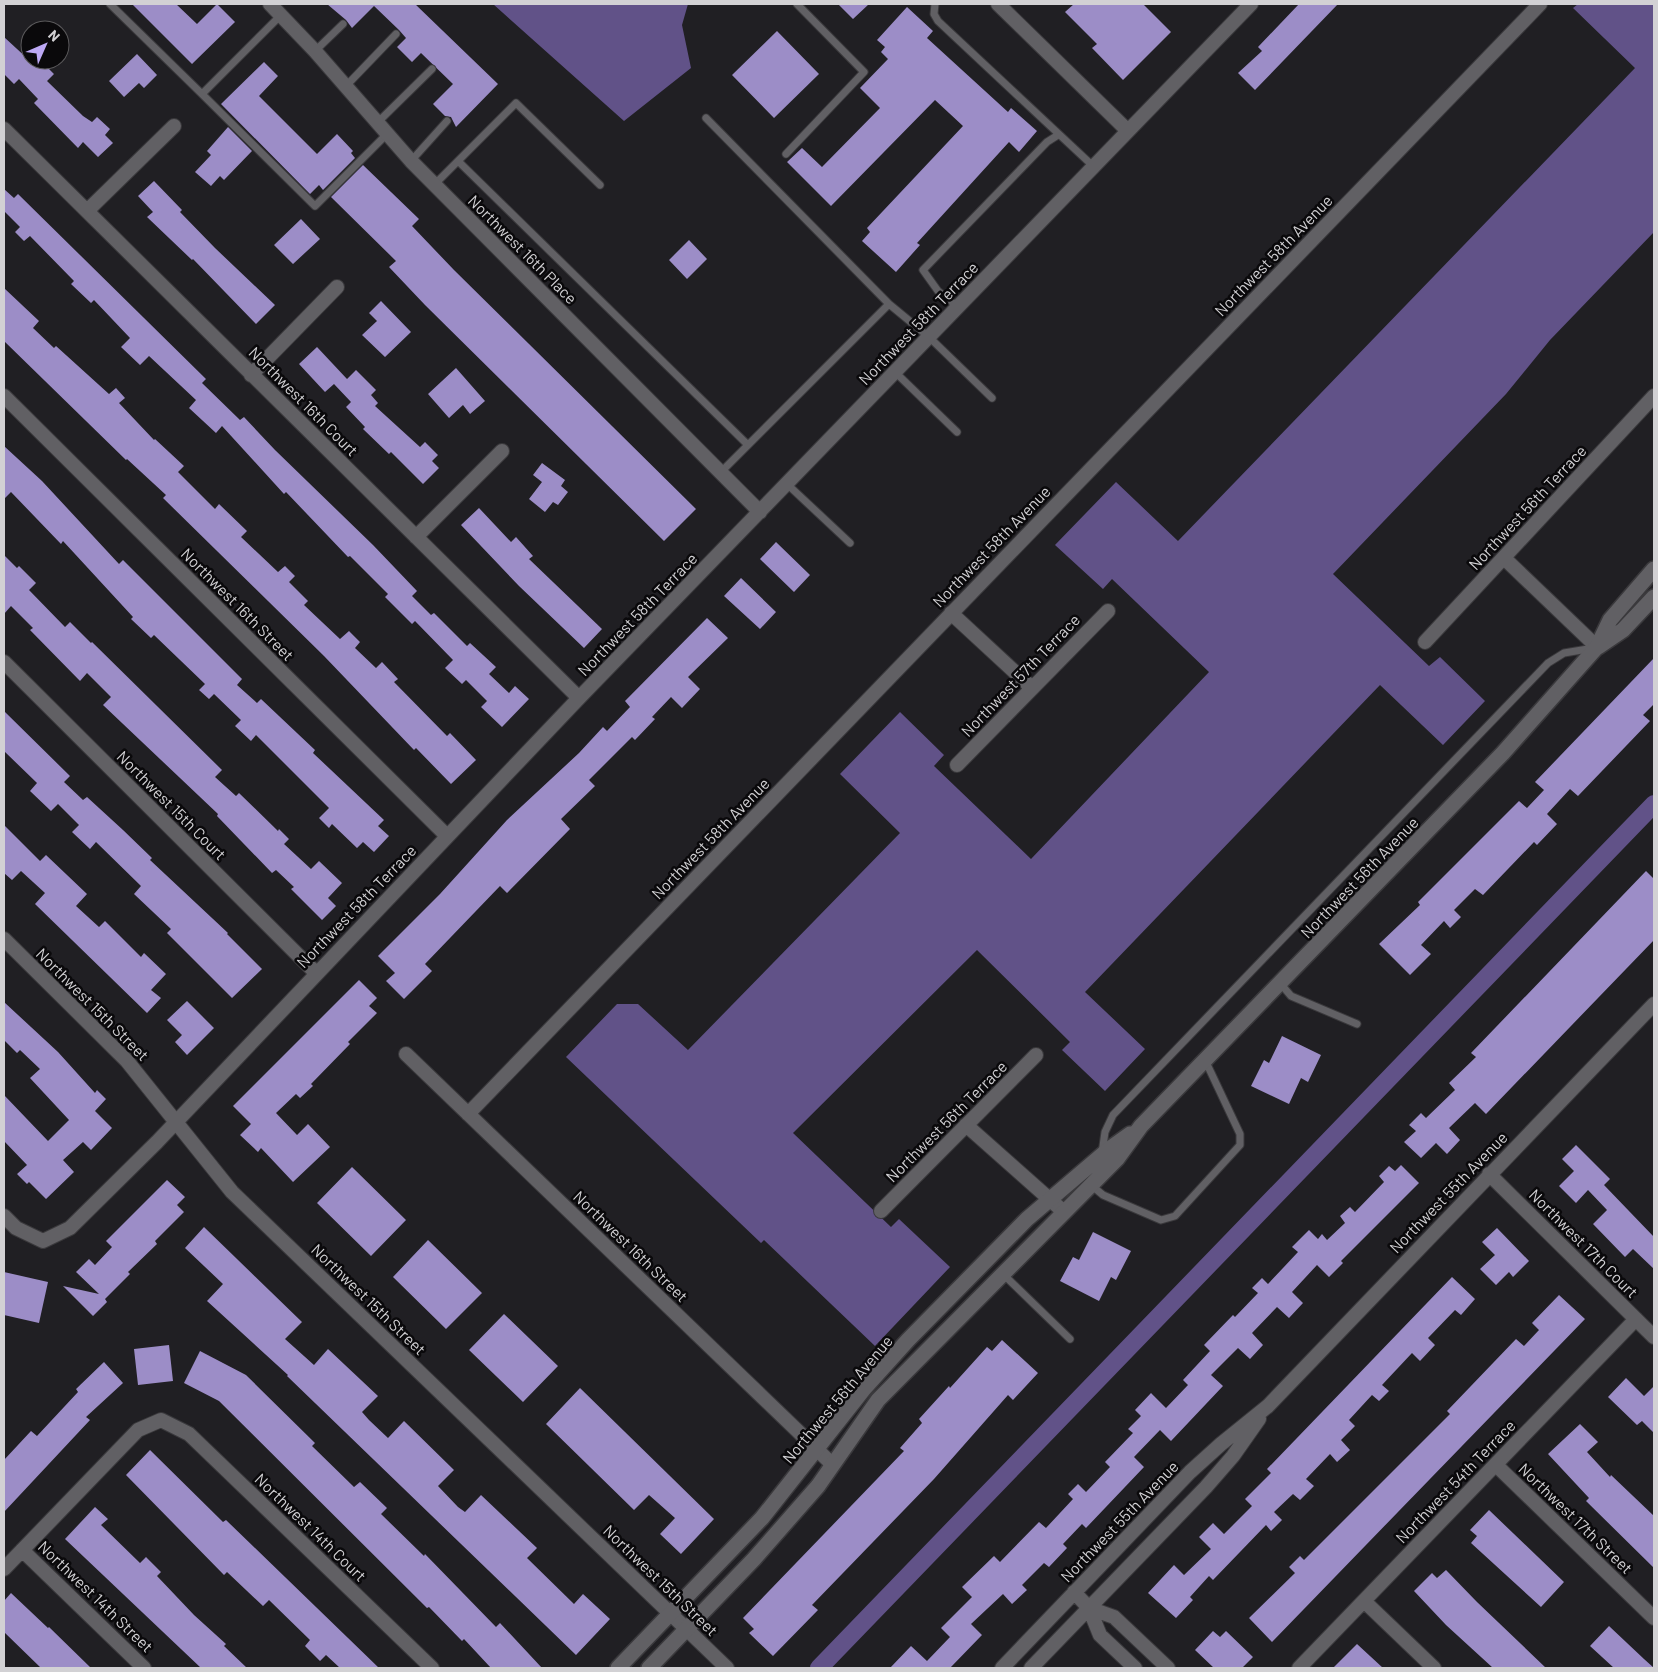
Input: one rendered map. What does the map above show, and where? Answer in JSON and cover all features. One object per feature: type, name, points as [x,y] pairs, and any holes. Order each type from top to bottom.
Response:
[{"type":"street","name":"Northwest 16th Place","points":[[270,4],[315,51],[434,185],[760,512]]},
{"type":"street","points":[[998,4],[1127,130]]},
{"type":"street","name":"Northwest 58th Terrace","points":[[4,1216],[16,1228],[43,1241],[70,1228],[176,1121],[579,698],[1251,4]]},
{"type":"street","name":"Northwest 58th Avenue","points":[[468,1114],[1540,4]]},
{"type":"street","points":[[87,211],[174,126]]},
{"type":"street","name":"Northwest 16th Court","points":[[4,129],[579,698]]},
{"type":"street","points":[[252,374],[337,287]]},
{"type":"street","name":"Northwest 16th Street","points":[[4,396],[448,836]]},
{"type":"street","name":"Northwest 56th Terrace","points":[[1425,642],[1654,396]]},
{"type":"street","points":[[416,537],[502,451]]},
{"type":"street","points":[[1504,558],[1597,648]]},
{"type":"street","name":"Northwest 56th Avenue","points":[[1597,648],[1610,620],[1654,569]]},
{"type":"street","name":"Northwest 56th Avenue","points":[[649,1668],[771,1540],[818,1486],[878,1400],[1117,1159],[1141,1126],[1503,753],[1597,648],[1623,630],[1654,597]]},
{"type":"street","name":"Northwest 57th Terrace","points":[[957,765],[1031,687],[1108,611]]},
{"type":"street","points":[[951,613],[1031,687]]},
{"type":"street","name":"Northwest 15th Court","points":[[4,662],[316,973]]},
{"type":"street","name":"Northwest 15th Street","points":[[4,938],[128,1061],[232,1192],[727,1668]]},
{"type":"street","name":"Northwest 55th Avenue","points":[[1002,1668],[1190,1472],[1268,1406],[1654,1004]]},
{"type":"street","name":"Northwest 16th Street","points":[[406,1054],[832,1464]]},
{"type":"street","name":"Northwest 56th Terrace","points":[[881,1211],[1036,1055]]},
{"type":"street","points":[[966,1125],[1064,1212]]},
{"type":"street","name":"Northwest 56th Avenue","points":[[618,1668],[762,1518],[885,1364],[1049,1199],[1102,1154],[1141,1126]]},
{"type":"street","name":"Northwest 17th Court","points":[[1489,1174],[1654,1337]]},
{"type":"street","name":"Northwest 54th Terrace","points":[[1299,1668],[1636,1319]]},
{"type":"street","name":"Northwest 55th Avenue","points":[[1031,1668],[1228,1462],[1268,1406]]},
{"type":"street","name":"Northwest 14th Court","points":[[22,1550],[138,1430],[160,1420],[189,1434],[432,1668]]},
{"type":"street","name":"Northwest 17th Street","points":[[1496,1465],[1654,1618]]},
{"type":"street","points":[[4,1569],[22,1550]]},
{"type":"street","name":"Northwest 14th Street","points":[[22,1550],[144,1668]]},
{"type":"street","points":[[1074,1592],[1090,1608],[1114,1618],[1168,1668]]},
{"type":"street","points":[[1364,1601],[1434,1668]]},
{"type":"street","points":[[1090,1608],[1100,1635],[1135,1668]]},
{"type":"lane","points":[[110,4],[315,206],[382,128],[394,109],[432,69]]},
{"type":"lane","points":[[786,154],[864,72],[798,4]]},
{"type":"lane","points":[[935,4],[934,14],[938,22],[1093,166]]},
{"type":"lane","points":[[202,94],[281,15]]},
{"type":"lane","points":[[315,51],[343,24]]},
{"type":"lane","points":[[346,86],[396,34]]},
{"type":"lane","points":[[434,185],[516,103],[600,185]]},
{"type":"lane","points":[[706,118],[889,304],[929,337],[992,398]]},
{"type":"lane","points":[[411,161],[446,121]]},
{"type":"lane","points":[[958,307],[938,290],[923,270],[1034,154],[1058,135]]},
{"type":"lane","points":[[458,161],[748,445]]},
{"type":"lane","points":[[720,472],[889,304]]},
{"type":"lane","points":[[895,372],[958,432]]},
{"type":"lane","points":[[787,484],[850,543]]},
{"type":"lane","points":[[1102,1154],[1105,1132],[1113,1115],[1548,663],[1564,653],[1597,648]]},
{"type":"lane","points":[[1280,983],[1291,996],[1358,1024]]},
{"type":"lane","points":[[1091,1185],[1103,1195],[1161,1220],[1175,1216],[1240,1144],[1240,1134],[1205,1060]]},
{"type":"lane","points":[[1003,1274],[1070,1339]]},
{"type":"shaded area","points":[[493,4],[688,4],[682,25],[691,68],[624,121]]},
{"type":"shaded area","points":[[1578,4],[1654,4],[1654,232],[1550,340],[1506,394],[1333,574],[1429,666],[1440,657],[1485,701],[1443,745],[1380,685],[1085,992],[1145,1049],[1105,1091],[1062,1050],[1070,1042],[977,950],[793,1133],[891,1227],[899,1219],[950,1267],[875,1346],[764,1240],[761,1243],[566,1057],[617,1004],[638,1004],[688,1050],[900,833],[840,774],[900,712],[944,755],[934,766],[1031,859],[1209,672],[1112,579],[1103,589],[1055,545],[1116,482],[1178,541],[1635,68],[1573,8]]},
{"type":"building","points":[[132,4],[176,4],[197,24],[217,4],[235,22],[192,64]]},
{"type":"building","points":[[327,4],[415,4],[498,84],[456,127],[451,117],[445,116],[433,104],[453,84],[421,53],[412,62],[397,47],[406,38],[374,6],[352,28],[346,20]]},
{"type":"building","points":[[838,4],[869,4],[853,19]]},
{"type":"building","points":[[1074,4],[1143,4],[1171,32],[1123,80],[1092,48],[1097,44],[1065,12]]},
{"type":"building","points":[[1299,4],[1338,4],[1255,90],[1238,73],[1262,51],[1258,47]]},
{"type":"building","points":[[907,7],[933,31],[927,38],[1008,112],[1011,108],[1037,131],[1019,152],[1009,142],[917,243],[920,245],[896,272],[862,241],[870,232],[867,228],[963,126],[935,100],[831,206],[787,162],[802,148],[822,167],[880,108],[860,88],[888,59],[881,52],[885,47],[877,40]]},
{"type":"building","points":[[777,31],[819,74],[774,118],[732,75]]},
{"type":"building","points":[[4,37],[20,52],[20,70],[50,70],[54,74],[47,81],[83,116],[92,122],[97,117],[110,129],[105,135],[113,143],[98,157],[83,142],[78,148],[34,103],[38,99],[19,79],[14,84],[4,74]]},
{"type":"building","points":[[137,54],[157,75],[144,88],[139,83],[124,97],[109,81]]},
{"type":"building","points":[[264,62],[278,76],[259,96],[317,154],[337,134],[353,151],[351,153],[355,158],[323,190],[319,185],[310,194],[221,104]]},
{"type":"building","points":[[228,127],[252,151],[224,180],[220,176],[211,186],[195,172],[211,155],[207,151]]},
{"type":"building","points":[[363,165],[419,219],[412,226],[454,270],[696,509],[664,541],[425,305],[389,267],[396,261],[331,197]]},
{"type":"building","points":[[154,181],[182,210],[180,212],[215,248],[275,305],[256,324],[193,259],[147,217],[153,212],[138,196]]},
{"type":"building","points":[[4,189],[14,198],[18,194],[206,379],[202,383],[240,420],[244,417],[275,450],[373,545],[417,591],[412,596],[431,615],[434,613],[467,646],[470,643],[496,667],[489,674],[509,693],[515,686],[529,699],[502,727],[481,707],[487,701],[466,680],[462,684],[445,668],[453,660],[415,621],[412,624],[385,597],[388,594],[350,556],[348,557],[286,492],[284,494],[222,426],[216,433],[189,408],[196,400],[149,356],[140,365],[121,347],[130,338],[94,300],[91,303],[71,284],[74,281],[30,236],[24,241],[15,232],[20,227],[4,211]]},
{"type":"building","points":[[301,219],[320,239],[293,264],[274,245]]},
{"type":"building","points":[[689,240],[707,259],[687,279],[669,260]]},
{"type":"building","points":[[4,288],[39,321],[33,328],[54,348],[56,346],[109,394],[116,388],[125,398],[119,403],[154,440],[184,466],[178,472],[215,509],[219,504],[247,531],[241,537],[278,572],[285,566],[295,576],[289,582],[308,601],[304,605],[340,639],[349,631],[360,642],[355,648],[376,668],[382,662],[398,679],[394,682],[447,736],[450,733],[476,760],[451,784],[416,748],[414,750],[324,656],[163,498],[166,495],[126,460],[4,341]]},
{"type":"building","points":[[381,301],[411,332],[385,357],[362,335],[377,321],[369,313]]},
{"type":"building","points":[[317,347],[347,379],[356,370],[376,390],[371,395],[378,403],[375,406],[420,447],[425,442],[438,455],[432,461],[439,468],[423,484],[391,452],[389,454],[363,429],[365,427],[346,407],[351,402],[334,384],[325,392],[299,364]]},
{"type":"building","points":[[456,368],[485,401],[470,414],[463,405],[449,418],[428,394]]},
{"type":"building","points":[[4,446],[42,481],[119,564],[123,560],[242,679],[237,685],[257,703],[261,699],[315,750],[313,753],[384,820],[378,826],[389,836],[374,852],[363,842],[357,848],[332,824],[329,828],[319,818],[329,808],[256,735],[251,741],[235,726],[241,720],[214,694],[209,699],[199,690],[205,684],[154,635],[151,638],[131,619],[133,617],[63,541],[61,544],[11,492],[4,499]]},
{"type":"building","points":[[542,463],[565,480],[561,486],[568,492],[558,505],[553,502],[545,512],[529,499],[542,482],[533,475]]},
{"type":"building","points":[[479,508],[511,542],[516,537],[533,556],[529,559],[602,629],[584,648],[519,586],[461,525]]},
{"type":"building","points":[[776,542],[810,575],[794,592],[760,559]]},
{"type":"building","points":[[4,555],[17,568],[19,566],[36,583],[29,590],[65,627],[70,622],[92,642],[222,770],[215,777],[236,796],[239,793],[278,831],[279,829],[289,839],[284,844],[311,869],[319,861],[342,883],[328,898],[336,906],[322,920],[291,889],[294,887],[276,870],[272,873],[217,816],[218,814],[103,705],[111,697],[87,673],[80,681],[30,630],[33,628],[11,606],[4,614]]},
{"type":"building","points":[[741,578],[776,612],[760,629],[724,596]]},
{"type":"building","points":[[707,618],[728,638],[688,677],[700,689],[682,708],[671,697],[652,717],[655,719],[635,740],[632,737],[589,780],[595,786],[561,819],[570,829],[507,893],[500,886],[425,964],[432,971],[404,999],[386,981],[395,973],[378,956],[440,894],[507,820],[579,753],[603,727],[607,731],[630,707],[625,701]]},
{"type":"building","points":[[1654,658],[1654,704],[1643,715],[1650,721],[1578,796],[1570,789],[1547,814],[1557,824],[1537,845],[1534,842],[1483,895],[1475,889],[1454,910],[1461,917],[1450,928],[1444,921],[1421,945],[1431,954],[1410,975],[1379,944],[1420,905],[1418,902],[1519,801],[1527,808],[1544,790],[1535,782]]},
{"type":"building","points":[[4,711],[70,776],[64,782],[83,800],[87,797],[123,830],[152,858],[150,860],[228,933],[262,969],[232,998],[167,933],[171,929],[134,894],[141,886],[96,842],[90,849],[72,832],[79,825],[58,804],[51,811],[30,791],[37,783],[4,751]]},
{"type":"building","points":[[4,825],[40,861],[46,855],[87,894],[76,906],[99,927],[105,921],[141,957],[144,953],[166,974],[151,990],[161,998],[147,1013],[35,904],[45,893],[21,871],[12,880],[4,873]]},
{"type":"building","points":[[1646,871],[1654,879],[1654,940],[1486,1114],[1475,1103],[1449,1128],[1460,1140],[1447,1154],[1436,1143],[1421,1158],[1404,1142],[1416,1131],[1409,1125],[1421,1113],[1426,1118],[1455,1090],[1449,1083],[1476,1057],[1471,1053]]},
{"type":"building","points":[[359,980],[377,998],[369,1006],[377,1013],[311,1084],[313,1086],[300,1098],[296,1094],[276,1113],[297,1135],[308,1124],[330,1147],[293,1182],[261,1148],[258,1152],[240,1135],[251,1124],[233,1106]]},
{"type":"building","points":[[187,1001],[214,1028],[187,1055],[175,1042],[182,1035],[167,1020]]},
{"type":"building","points":[[4,1002],[58,1052],[95,1093],[97,1090],[106,1099],[95,1111],[112,1128],[91,1150],[83,1142],[63,1160],[74,1172],[46,1199],[29,1182],[27,1184],[17,1174],[27,1165],[4,1141],[4,1095],[48,1141],[69,1120],[30,1078],[40,1069],[20,1050],[17,1053],[4,1040]]},
{"type":"building","points":[[1282,1036],[1321,1055],[1308,1082],[1301,1078],[1289,1104],[1251,1086],[1264,1060],[1269,1063]]},
{"type":"building","points":[[1576,1145],[1610,1179],[1604,1185],[1654,1237],[1654,1269],[1633,1249],[1625,1257],[1593,1224],[1607,1210],[1588,1190],[1576,1203],[1559,1186],[1574,1171],[1562,1159]]},
{"type":"building","points":[[1401,1165],[1419,1183],[1341,1261],[1343,1263],[1329,1277],[1317,1265],[1292,1292],[1303,1303],[1289,1318],[1277,1307],[1252,1333],[1263,1345],[1250,1359],[1238,1348],[1211,1375],[1223,1386],[1171,1441],[1160,1430],[1134,1457],[1144,1467],[1086,1528],[1082,1524],[1063,1544],[1067,1548],[1049,1567],[1044,1563],[1022,1585],[1027,1590],[1012,1604],[1003,1594],[971,1624],[982,1635],[950,1668],[890,1668],[911,1646],[927,1661],[950,1637],[941,1628],[972,1597],[962,1587],[994,1556],[1000,1562],[1039,1522],[1046,1528],[1073,1499],[1068,1494],[1078,1484],[1086,1492],[1110,1467],[1105,1462],[1133,1433],[1128,1429],[1141,1416],[1135,1410],[1151,1393],[1166,1408],[1188,1385],[1183,1380],[1210,1351],[1204,1345],[1258,1293],[1252,1288],[1262,1278],[1268,1284],[1298,1252],[1292,1247],[1309,1230],[1318,1239],[1322,1234],[1327,1240],[1345,1223],[1340,1216],[1350,1207],[1355,1212],[1384,1182],[1379,1176],[1389,1166],[1395,1171]]},
{"type":"building","points":[[352,1167],[406,1220],[371,1256],[317,1203]]},
{"type":"building","points":[[167,1180],[185,1197],[177,1205],[184,1212],[155,1241],[157,1244],[128,1272],[130,1274],[105,1299],[107,1302],[93,1316],[63,1286],[99,1294],[76,1272],[89,1259],[95,1265],[112,1247],[106,1241]]},
{"type":"building","points":[[204,1227],[302,1322],[285,1339],[314,1365],[328,1349],[378,1396],[362,1412],[369,1420],[388,1438],[404,1421],[454,1470],[438,1486],[458,1507],[465,1512],[481,1495],[537,1548],[527,1558],[574,1604],[583,1594],[610,1619],[576,1655],[288,1375],[207,1301],[223,1284],[185,1248]]},
{"type":"building","points":[[1497,1228],[1529,1261],[1513,1277],[1509,1272],[1496,1285],[1480,1269],[1495,1255],[1482,1242]]},
{"type":"building","points":[[1093,1232],[1131,1251],[1116,1280],[1111,1277],[1099,1301],[1060,1281],[1073,1257],[1079,1260]]},
{"type":"building","points":[[428,1240],[482,1293],[446,1329],[393,1277]]},
{"type":"building","points":[[4,1272],[48,1282],[39,1323],[4,1315]]},
{"type":"building","points":[[1452,1277],[1475,1299],[1461,1315],[1455,1310],[1428,1338],[1435,1345],[1420,1361],[1412,1353],[1382,1385],[1389,1391],[1379,1401],[1372,1395],[1349,1420],[1355,1426],[1341,1440],[1350,1450],[1337,1462],[1330,1454],[1306,1479],[1314,1486],[1300,1500],[1293,1494],[1274,1512],[1282,1520],[1271,1531],[1266,1525],[1213,1580],[1209,1576],[1190,1597],[1193,1600],[1176,1618],[1148,1593],[1174,1565],[1184,1575],[1211,1549],[1199,1537],[1213,1523],[1224,1534],[1252,1506],[1245,1499],[1271,1473],[1267,1469]]},
{"type":"building","points":[[1559,1295],[1585,1319],[1272,1642],[1249,1618],[1295,1573],[1289,1567],[1300,1556],[1304,1560],[1450,1414],[1447,1411],[1516,1339],[1524,1346],[1539,1330],[1532,1323]]},
{"type":"building","points":[[504,1314],[558,1366],[523,1402],[469,1350]]},
{"type":"building","points":[[1002,1340],[1038,1373],[1013,1400],[1008,1395],[934,1479],[812,1605],[818,1610],[773,1656],[749,1633],[754,1629],[743,1618],[904,1451],[900,1448],[922,1423],[919,1419],[949,1386],[950,1388],[987,1347],[992,1351]]},
{"type":"building","points":[[169,1345],[173,1381],[138,1385],[134,1349]]},
{"type":"building","points":[[200,1351],[246,1375],[315,1443],[312,1446],[354,1487],[360,1482],[387,1508],[381,1514],[424,1556],[425,1554],[496,1627],[500,1623],[542,1668],[491,1668],[464,1639],[462,1641],[429,1607],[427,1608],[219,1401],[184,1383]]},
{"type":"building","points":[[104,1362],[123,1383],[86,1417],[90,1420],[4,1512],[4,1460],[31,1431],[37,1436],[78,1392],[76,1389]]},
{"type":"building","points":[[1626,1378],[1644,1396],[1654,1386],[1654,1433],[1642,1421],[1637,1425],[1608,1397]]},
{"type":"building","points":[[580,1388],[714,1519],[681,1554],[660,1534],[675,1518],[649,1495],[634,1510],[546,1424]]},
{"type":"building","points":[[1580,1424],[1598,1442],[1587,1452],[1610,1477],[1611,1475],[1654,1516],[1654,1568],[1586,1501],[1589,1498],[1548,1454]]},
{"type":"building","points":[[150,1450],[223,1522],[226,1520],[379,1668],[340,1668],[326,1655],[320,1661],[305,1646],[310,1640],[269,1600],[263,1606],[227,1572],[224,1575],[126,1475]]},
{"type":"building","points":[[95,1507],[108,1519],[101,1525],[140,1563],[146,1557],[161,1572],[157,1576],[194,1615],[226,1644],[224,1646],[247,1668],[201,1668],[65,1539]]},
{"type":"building","points":[[1489,1510],[1564,1582],[1541,1607],[1471,1543],[1477,1536],[1470,1530]]},
{"type":"building","points":[[1446,1570],[1546,1668],[1493,1668],[1446,1625],[1414,1591],[1432,1573],[1437,1578]]},
{"type":"building","points":[[11,1593],[91,1668],[41,1668],[4,1632],[4,1601]]},
{"type":"building","points":[[1609,1626],[1654,1668],[1614,1668],[1590,1646]]},
{"type":"building","points":[[1213,1631],[1220,1637],[1226,1631],[1253,1657],[1242,1668],[1214,1668],[1195,1650]]},
{"type":"building","points":[[1357,1644],[1383,1668],[1333,1668]]},
{"type":"waterway","points":[[819,1668],[1654,804]]}]
